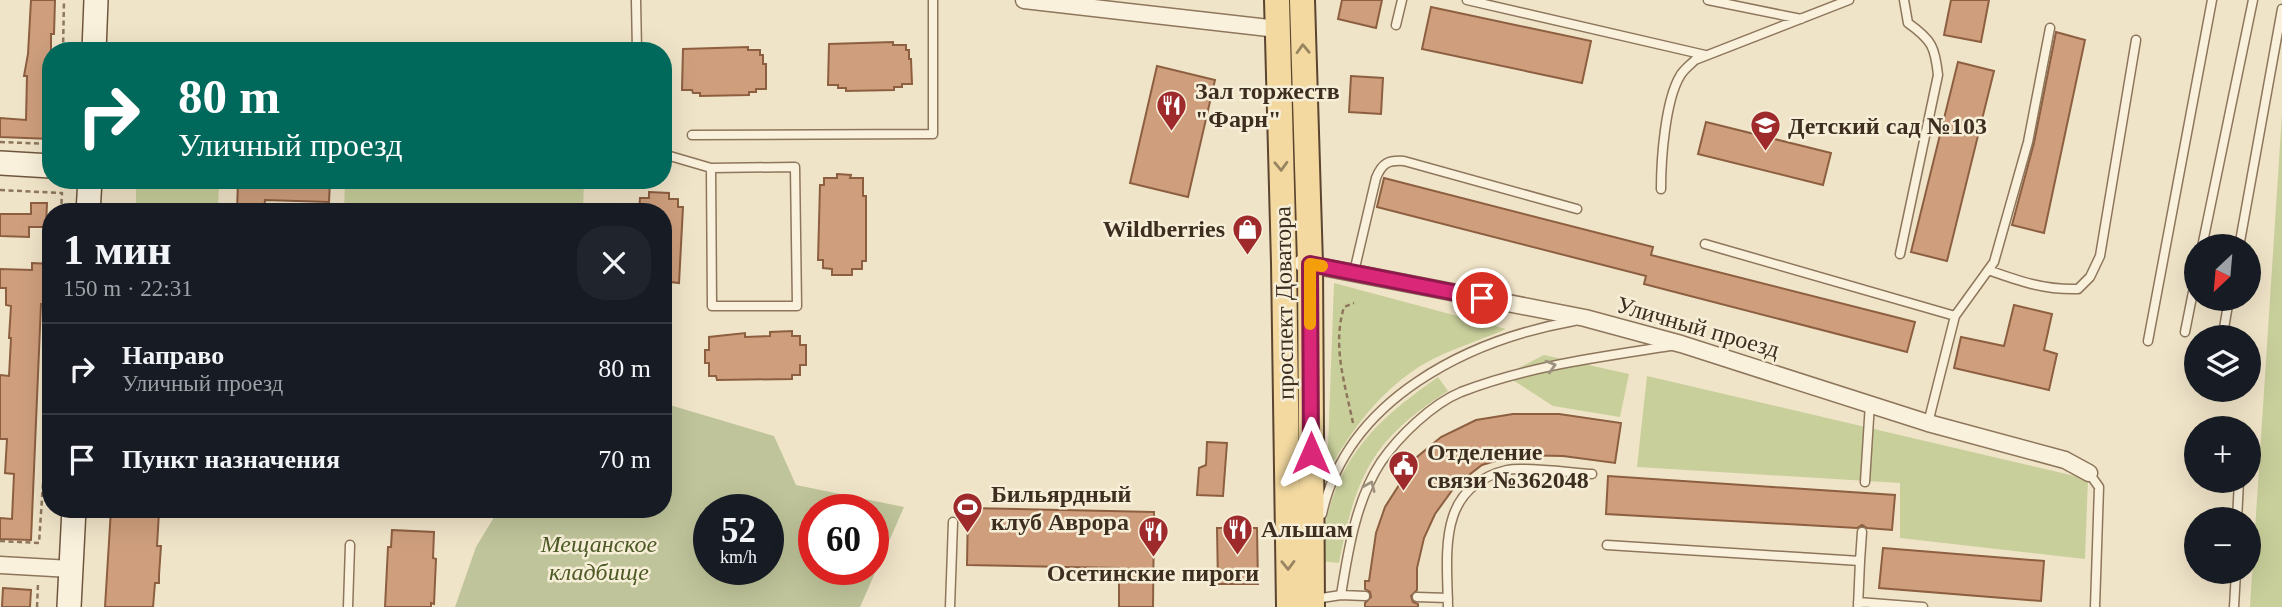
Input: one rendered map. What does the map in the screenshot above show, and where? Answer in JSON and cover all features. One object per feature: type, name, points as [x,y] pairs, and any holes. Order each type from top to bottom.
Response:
[{"type":"main road","name":"проспект Доватора","points":[[1277,0],[1284,263],[1304,604]]},
{"type":"main road","name":"проспект Доватора","points":[[1302,0],[1310,264],[1311,561],[1304,604]]},
{"type":"street","points":[[94,42],[96,0]]},
{"type":"street","points":[[1024,0],[1277,29]]},
{"type":"street","points":[[0,163],[42,165]]},
{"type":"street","name":"Уличный проезд","points":[[1284,263],[1310,264],[1354,272],[1585,318],[1681,344],[1928,423],[2065,460],[2089,474]]},
{"type":"street","points":[[69,607],[74,518]]},
{"type":"street","points":[[0,565],[71,569]]},
{"type":"lane","points":[[636,0],[637,42]]},
{"type":"lane","points":[[692,135],[933,134],[933,0]]},
{"type":"lane","points":[[1396,25],[1402,0]]},
{"type":"lane","points":[[1467,0],[1705,55]]},
{"type":"lane","points":[[1708,0],[1801,19]]},
{"type":"lane","points":[[1661,189],[1662,149],[1672,100],[1680,76],[1695,60],[1849,0]]},
{"type":"lane","points":[[1900,254],[1938,75],[1935,49],[1926,36],[1908,23],[1904,0]]},
{"type":"lane","points":[[2148,341],[2212,0]]},
{"type":"lane","points":[[2205,234],[2253,0]]},
{"type":"lane","points":[[2241,234],[2282,9]]},
{"type":"lane","points":[[1928,423],[1955,316],[1994,262],[2028,142],[2050,28]]},
{"type":"lane","points":[[1988,270],[2023,283],[2055,290],[2078,289],[2090,277],[2100,256],[2136,40]]},
{"type":"lane","points":[[672,157],[711,168],[795,167],[797,306],[712,306],[711,168]]},
{"type":"lane","points":[[1354,272],[1376,178],[1381,166],[1389,160],[1404,161],[1577,209]]},
{"type":"lane","points":[[1705,244],[1955,316]]},
{"type":"lane","points":[[1311,561],[1325,498],[1339,463],[1369,424],[1412,385],[1436,369],[1498,340],[1534,328],[1585,318]]},
{"type":"lane","points":[[1340,594],[1359,510],[1380,463],[1405,432],[1427,414],[1459,393],[1561,363],[1681,344]]},
{"type":"lane","points":[[1865,482],[1870,403]]},
{"type":"lane","points":[[1417,597],[1448,603],[1448,526],[1455,509],[1467,492],[1486,478],[1508,469],[1592,474]]},
{"type":"lane","points":[[2089,474],[2099,487],[2095,607]]},
{"type":"lane","points":[[950,607],[953,522]]},
{"type":"lane","points":[[1862,532],[1858,605],[1923,607]]},
{"type":"lane","points":[[348,607],[350,545]]},
{"type":"lane","points":[[1607,545],[1860,561]]},
{"type":"lane","points":[[2234,607],[2235,584]]},
{"type":"lane","points":[[1304,604],[1340,594],[1365,597]]},
{"type":"path","points":[[63,42],[64,0]]},
{"type":"path","points":[[0,142],[42,144]]},
{"type":"path","points":[[0,190],[62,193],[61,203]]},
{"type":"path","points":[[1353,423],[1337,345],[1343,307],[1354,303]]},
{"type":"path","points":[[0,541],[39,543],[42,499]]},
{"type":"path","points":[[37,607],[38,584]]},
{"type":"green space","points":[[2282,114],[2282,607],[2250,607],[2251,584],[2261,584],[2261,507],[2256,507],[2257,493],[2261,493],[2261,438]]},
{"type":"green space","points":[[136,189],[219,189],[218,203],[136,203]]},
{"type":"green space","points":[[345,189],[584,189],[583,203],[344,203]]},
{"type":"green space","points":[[1334,283],[1506,329],[1442,355],[1407,375],[1367,413],[1327,474]]},
{"type":"green space","points":[[1544,355],[1629,374],[1620,417],[1553,406],[1505,375]]},
{"type":"green space","points":[[1647,376],[2088,479],[2085,559],[1900,538],[1900,483],[1637,467]]},
{"type":"green space","points":[[1438,377],[1448,391],[1401,426],[1371,463],[1352,506],[1339,563],[1320,561],[1325,525],[1336,490],[1356,451],[1384,419]]},
{"type":"green space","name":"Мещанское кладбище","points":[[672,406],[774,436],[796,485],[840,494],[798,494],[798,585],[870,585],[860,607],[455,607],[476,547],[494,518],[672,518]]},
{"type":"green space","name":"Мещанское кладбище","points":[[889,504],[904,507],[889,541]]},
{"type":"building","points":[[31,0],[55,0],[54,34],[51,34],[51,42],[42,42],[42,139],[0,137],[0,118],[26,120],[27,76],[24,76]]},
{"type":"building","points":[[1342,0],[1382,0],[1376,28],[1338,19]]},
{"type":"building","points":[[1951,0],[1989,0],[1981,42],[1944,35]]},
{"type":"building","points":[[1431,7],[1591,41],[1582,83],[1422,49]]},
{"type":"building","points":[[2056,32],[2085,40],[2044,233],[2012,225],[2034,143]]},
{"type":"building","points":[[893,42],[893,45],[906,45],[906,50],[909,50],[912,84],[902,84],[902,87],[894,87],[894,90],[846,91],[846,88],[838,88],[838,85],[828,85],[829,44]]},
{"type":"building","points":[[748,47],[748,50],[760,50],[760,55],[763,55],[763,64],[766,64],[766,89],[756,89],[756,92],[749,92],[749,95],[700,96],[700,93],[693,93],[692,90],[682,90],[683,49]]},
{"type":"building","points":[[1958,62],[1994,71],[1947,261],[1911,252]]},
{"type":"building","name":"Зал торжеств \"Фарн\"","points":[[1157,66],[1215,80],[1188,197],[1130,183]]},
{"type":"building","points":[[1351,76],[1383,78],[1381,114],[1349,112]]},
{"type":"building","name":"Детский сад №103","points":[[1706,122],[1831,153],[1823,185],[1698,154]]},
{"type":"building","points":[[837,174],[863,178],[863,196],[866,196],[866,261],[862,261],[862,269],[852,269],[852,275],[832,275],[832,269],[823,268],[823,260],[818,260],[820,185],[824,185],[824,178],[837,178]]},
{"type":"building","points":[[1384,178],[1653,247],[1651,255],[1915,322],[1907,352],[1644,284],[1646,276],[1377,207]]},
{"type":"building","points":[[238,189],[330,189],[329,202],[265,200],[265,203],[237,203]]},
{"type":"building","points":[[649,192],[669,193],[669,199],[678,199],[678,207],[683,207],[679,283],[672,282],[672,203],[640,203],[640,198],[649,198]]},
{"type":"building","points":[[31,203],[42,203],[42,227],[29,227],[29,237],[0,236],[0,214],[31,214]]},
{"type":"building","points":[[32,263],[42,264],[31,540],[0,539],[0,518],[12,519],[14,474],[5,473],[7,439],[0,439],[0,375],[9,376],[11,306],[6,305],[6,288],[0,288],[0,269],[32,270]]},
{"type":"building","points":[[2014,305],[2052,314],[2044,350],[2057,354],[2049,390],[1954,368],[1961,337],[2004,346]]},
{"type":"building","points":[[792,331],[792,336],[800,336],[800,345],[806,345],[806,365],[800,365],[800,375],[792,375],[792,379],[717,380],[716,376],[709,376],[705,350],[709,350],[709,337],[745,333],[745,337],[770,336],[770,332]]},
{"type":"building","points":[[1513,414],[1559,414],[1621,423],[1615,463],[1563,456],[1515,455],[1482,465],[1456,485],[1435,514],[1424,538],[1417,568],[1417,590],[1411,596],[1418,607],[1365,607],[1371,597],[1370,592],[1365,589],[1365,581],[1369,581],[1376,533],[1385,507],[1417,457],[1441,437],[1476,420]]},
{"type":"building","points":[[1207,442],[1227,443],[1223,496],[1197,495],[1199,468],[1206,465]]},
{"type":"building","points":[[1608,476],[1895,495],[1892,530],[1867,528],[1862,525],[1857,528],[1606,514]]},
{"type":"building","points":[[968,508],[1154,512],[1153,607],[1119,607],[1119,568],[967,565]]},
{"type":"building","points":[[110,518],[159,518],[157,546],[161,546],[159,583],[155,583],[153,607],[105,607]]},
{"type":"building","name":"Альшам","points":[[1217,528],[1257,528],[1258,584],[1218,584]]},
{"type":"building","points":[[392,530],[434,532],[433,558],[436,559],[434,604],[431,603],[431,607],[385,607],[388,547],[391,547]]},
{"type":"building","points":[[1883,548],[2044,561],[2041,601],[1879,588]]},
{"type":"building","points":[[3,588],[31,590],[30,607],[2,607]]},
{"type":"slow traffic","points":[[1310,324],[1310,264],[1322,266]]},
{"type":"place","name":"Зал торжеств \"Фарн\"","points":[[1172,132]]},
{"type":"place","name":"Детский сад №103","points":[[1765,153]]},
{"type":"place","name":"Wildberries","points":[[1248,256]]},
{"type":"place","name":"Отделение связи №362048","points":[[1404,493]]},
{"type":"place","name":"Бильярдный клуб Аврора","points":[[968,535]]},
{"type":"place","name":"Альшам","points":[[1238,556]]},
{"type":"place","name":"Осетинские пироги","points":[[1153,558]]},
{"type":"route","points":[[1311,453],[1310,264],[1482,298]]}]
